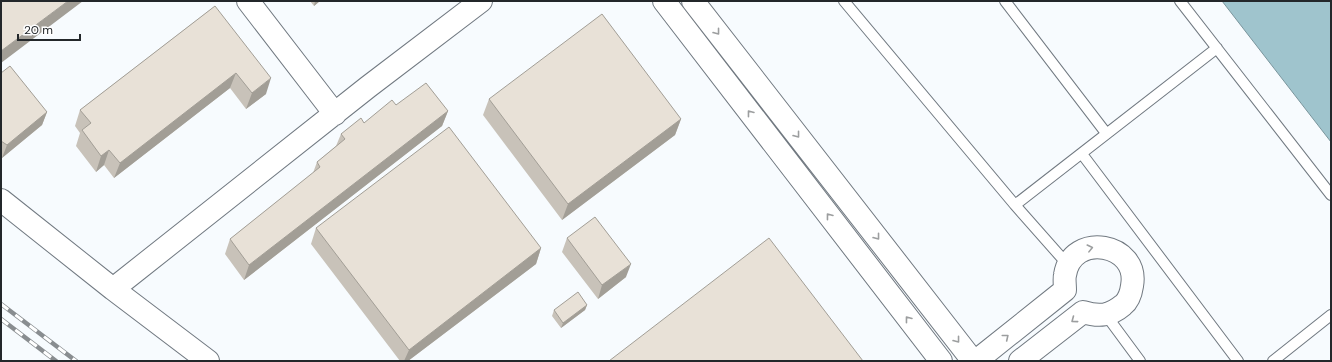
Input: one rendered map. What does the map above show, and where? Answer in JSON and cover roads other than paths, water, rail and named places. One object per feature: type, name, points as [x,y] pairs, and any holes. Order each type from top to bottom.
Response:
[{"type":"street","points":[[248,1],[334,114]]},
{"type":"street","points":[[113,289],[334,114],[481,1]]},
{"type":"street","points":[[664,1],[941,361]]},
{"type":"street","points":[[693,1],[974,361],[1065,290],[1064,275],[1068,265],[1075,255],[1085,249],[1096,247],[1107,248],[1118,252],[1126,261],[1131,271],[1133,282],[1130,294],[1125,304],[1116,311],[1106,315],[1094,315],[1083,312],[1020,361]]},
{"type":"street","points":[[1,200],[113,289],[208,361]]},
{"type":"lane","points":[[844,1],[1015,205],[1068,265]]},
{"type":"lane","points":[[1005,1],[1106,133]]},
{"type":"lane","points":[[1180,1],[1331,196]]},
{"type":"lane","points":[[1015,205],[1217,48]]},
{"type":"lane","points":[[1082,154],[1238,361]]},
{"type":"lane","points":[[1106,315],[1140,361]]},
{"type":"lane","points":[[1273,361],[1331,315]]},
{"type":"water","points":[[1222,1],[1331,1],[1331,142]]},
{"type":"railway","points":[[1,304],[76,361]]},
{"type":"railway","points":[[1,319],[56,361]]}]
